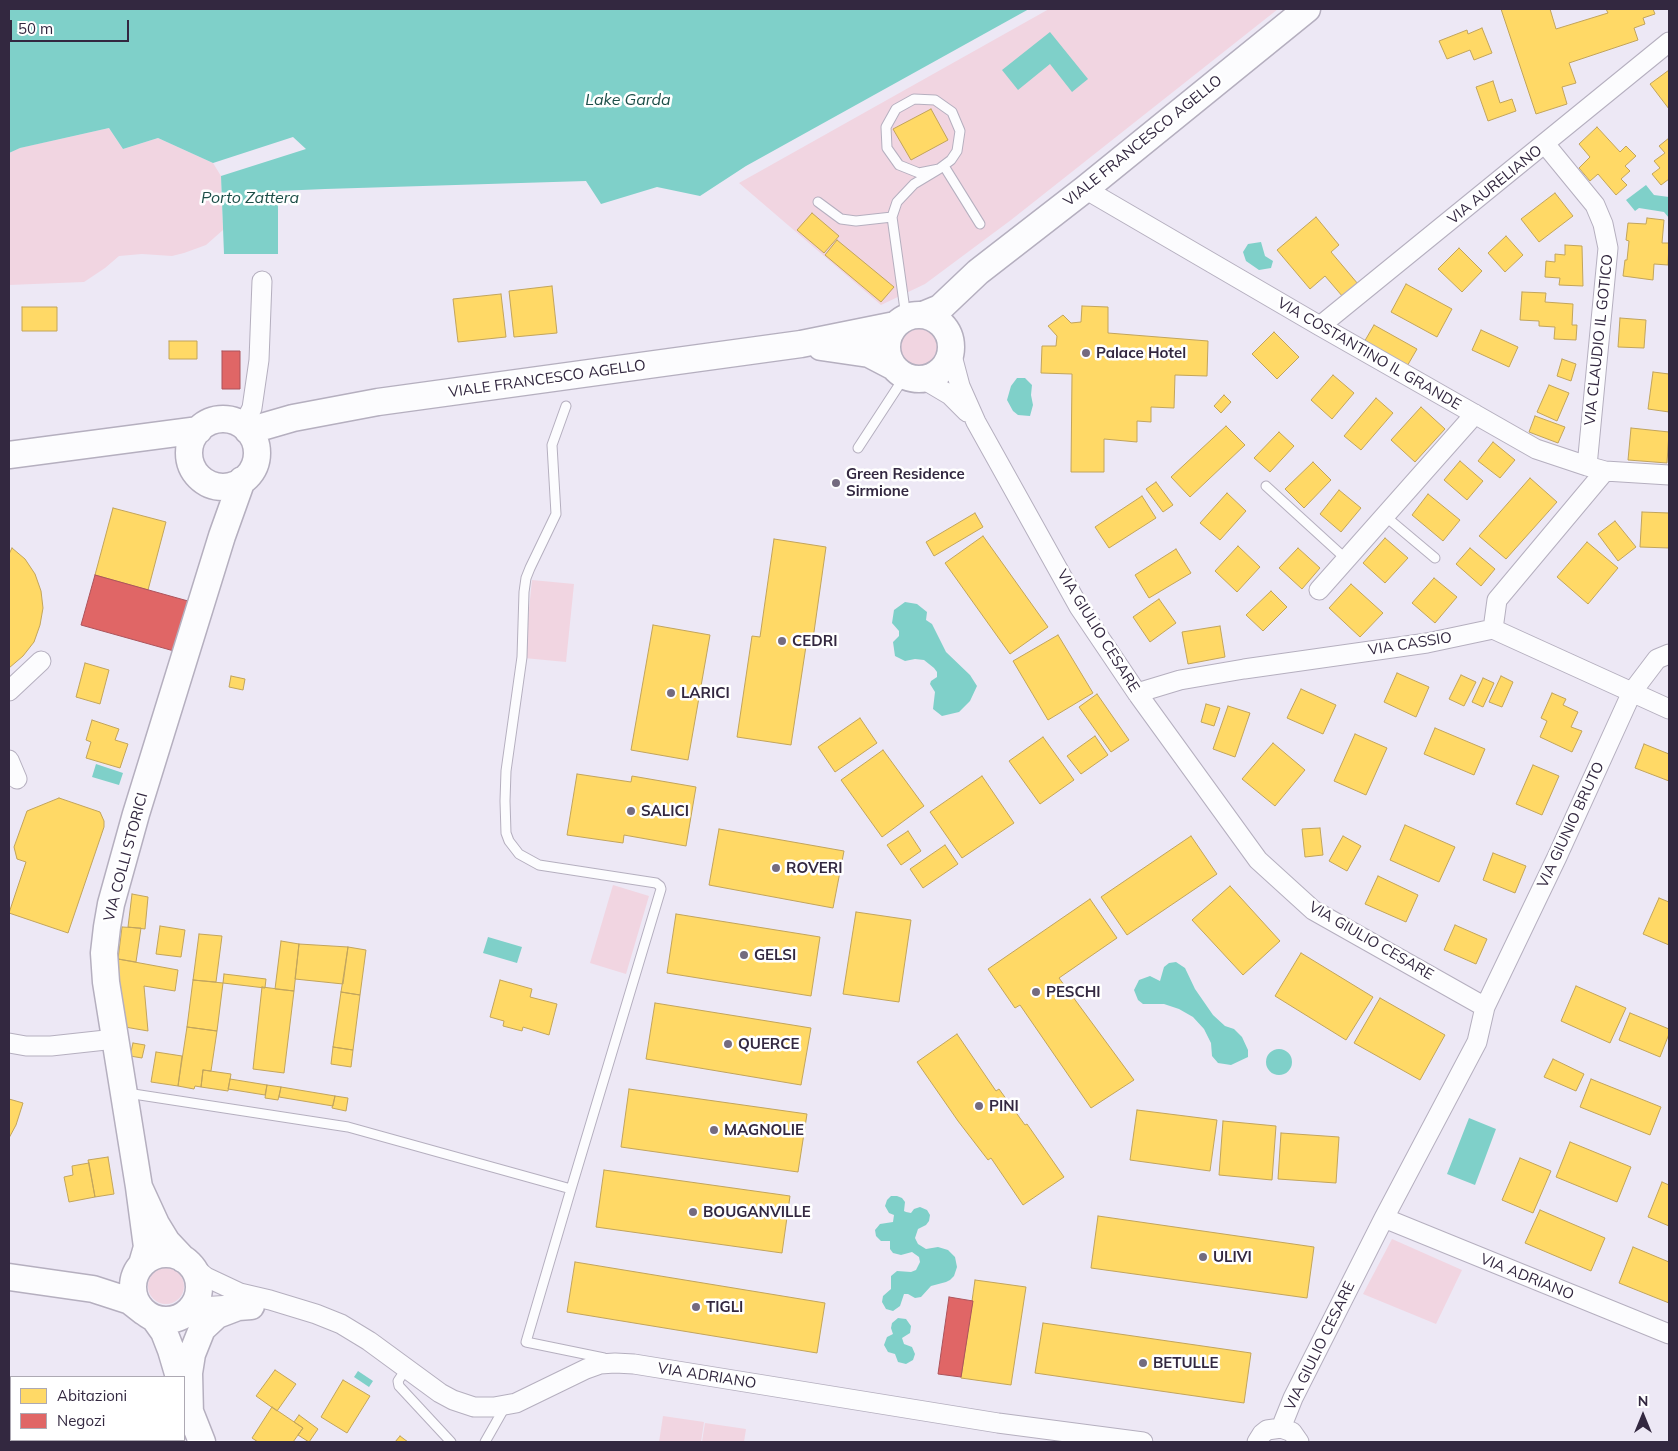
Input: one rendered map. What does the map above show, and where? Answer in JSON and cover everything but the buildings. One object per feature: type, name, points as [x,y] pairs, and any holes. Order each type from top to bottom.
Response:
[{"type":"main road","name":"VIALE FRANCESCO AGELLO","points":[[247,421],[294,418],[387,401],[801,344],[908,319],[940,308],[978,272],[1085,189],[1306,9]]},
{"type":"main road","name":"VIALE FRANCESCO AGELLO","points":[[950,345],[962,305],[978,272]]},
{"type":"main road","points":[[908,319],[939,321],[947,331],[950,345],[949,360],[939,373],[907,374],[888,358],[887,343],[891,330],[908,319]]},
{"type":"main road","name":"VIALE FRANCESCO AGELLO","points":[[801,344],[869,354],[907,374]]},
{"type":"main road","points":[[126,439],[164,449],[218,486],[227,486],[249,470],[294,418]]},
{"type":"main road","points":[[196,471],[190,445],[198,430],[205,424],[219,420],[247,421],[255,444],[249,470]]},
{"type":"main road","points":[[9,455],[198,430]]},
{"type":"main road","name":"VIA COLLI STORICI","points":[[180,1376],[164,1332],[137,1303],[134,1294],[133,1283],[147,1247],[140,1187],[106,982],[104,953],[111,904],[139,805],[222,536],[249,470]]},
{"type":"main road","name":"VIA COLLI STORICI","points":[[196,471],[217,504],[222,536]]},
{"type":"main road","name":"VIA COLLI STORICI","points":[[140,1187],[156,1224],[167,1242],[196,1274],[199,1284],[196,1302],[189,1311],[181,1330],[180,1376]]},
{"type":"main road","points":[[93,1290],[116,1285],[151,1258],[162,1254],[173,1255],[187,1263]]},
{"type":"main road","points":[[9,1277],[93,1290],[130,1300],[148,1315],[162,1320],[171,1320],[189,1311]]},
{"type":"main road","points":[[202,1442],[187,1405],[188,1373],[192,1354],[202,1329],[217,1315],[232,1309],[251,1306]]},
{"type":"street","name":"VIA AURELIANO","points":[[1320,326],[1669,42]]},
{"type":"street","name":"VIA CLAUDIO IL GOTICO","points":[[1546,144],[1595,205],[1603,224],[1608,248],[1587,466]]},
{"type":"street","name":"VIA COSTANTINO IL GRANDE","points":[[1085,189],[1536,449],[1606,471],[1669,475]]},
{"type":"street","points":[[247,421],[259,360],[262,281]]},
{"type":"street","name":"VIA GIULIO CESARE","points":[[950,345],[960,386],[976,422],[1079,607],[1137,693],[1258,860],[1313,910],[1485,1007],[1477,1042],[1384,1218],[1280,1428]]},
{"type":"street","name":"VIA GIULIO CESARE","points":[[907,374],[950,395],[976,422]]},
{"type":"street","points":[[1319,590],[1476,414]]},
{"type":"street","points":[[1606,471],[1497,600],[1492,629],[1669,709]]},
{"type":"street","name":"VIA CASSIO","points":[[1137,693],[1180,680],[1427,643],[1492,629]]},
{"type":"street","name":"VIA GIUNIO BRUTO","points":[[1485,1007],[1557,857],[1632,692],[1657,659],[1669,654]]},
{"type":"street","points":[[9,691],[41,661]]},
{"type":"street","points":[[9,760],[17,779]]},
{"type":"street","points":[[9,1043],[26,1046],[51,1046],[115,1039]]},
{"type":"street","name":"VIA ADRIANO","points":[[1384,1218],[1669,1334]]},
{"type":"street","name":"VIA ADRIANO","points":[[187,1263],[206,1277],[240,1293],[270,1300],[341,1324],[369,1341],[406,1369],[453,1400],[484,1408],[506,1406],[532,1396],[586,1369],[600,1364],[615,1363],[634,1364],[998,1423],[1143,1442]]},
{"type":"street","name":"VIA ADRIANO","points":[[189,1311],[221,1305],[302,1311]]},
{"type":"street","points":[[1257,1442],[1267,1430],[1280,1428],[1292,1432],[1299,1442]]},
{"type":"lane","points":[[908,319],[892,217],[897,202],[914,184],[942,168],[957,152],[960,131],[952,112],[935,100],[914,99],[896,109],[886,127],[887,148],[899,165],[919,172],[942,168]]},
{"type":"lane","points":[[942,168],[980,224]]},
{"type":"lane","points":[[818,202],[841,219],[856,221],[892,217]]},
{"type":"lane","points":[[858,448],[907,374]]},
{"type":"lane","points":[[566,406],[552,445],[556,514],[528,573],[524,592],[522,657],[506,771],[504,801],[506,833],[509,842],[519,854],[539,865],[656,883],[661,889],[526,1342],[634,1364]]},
{"type":"lane","points":[[1266,486],[1346,560]]},
{"type":"lane","points":[[1385,516],[1435,558]]},
{"type":"lane","points":[[124,1093],[348,1127],[571,1189]]},
{"type":"lane","points":[[406,1369],[398,1381],[399,1386],[451,1442]]},
{"type":"lane","points":[[485,1442],[506,1406]]},
{"type":"shaded area","points":[[1049,9],[1278,9],[1011,220],[925,284],[881,305],[739,183]]},
{"type":"shaded area","points":[[109,128],[123,149],[158,138],[213,163],[221,176],[223,230],[206,245],[172,256],[142,254],[119,256],[84,282],[9,285],[9,153],[19,148]]},
{"type":"shaded area","points":[[919,329],[926,330],[932,334],[936,340],[936,354],[932,360],[926,364],[919,365],[912,364],[906,360],[902,354],[901,347],[902,340],[906,334],[912,330]]},
{"type":"shaded area","points":[[532,580],[574,584],[566,662],[524,658]]},
{"type":"shaded area","points":[[613,885],[649,896],[626,974],[590,963]]},
{"type":"shaded area","points":[[1392,1239],[1462,1270],[1436,1324],[1363,1294]]},
{"type":"shaded area","points":[[166,1268],[173,1269],[179,1273],[183,1279],[183,1293],[179,1299],[173,1303],[166,1304],[159,1303],[153,1299],[149,1293],[148,1286],[149,1279],[153,1273],[159,1269]]},
{"type":"shaded area","points":[[663,1416],[704,1422],[701,1442],[659,1442]]},
{"type":"shaded area","points":[[705,1423],[746,1429],[744,1442],[702,1442]]},
{"type":"water","name":"Lake Garda","points":[[9,9],[1029,9],[746,166],[700,196],[657,187],[601,204],[586,181],[278,191],[278,254],[224,254],[221,176],[306,149],[293,137],[213,163],[158,138],[123,149],[109,128],[20,148],[9,153]]},
{"type":"water","points":[[1050,32],[1088,79],[1072,92],[1050,64],[1018,90],[1002,70]]},
{"type":"water","points":[[1646,185],[1654,195],[1669,197],[1669,218],[1664,212],[1639,208],[1635,211],[1626,200]]},
{"type":"water","points":[[1261,242],[1265,256],[1273,261],[1271,268],[1259,270],[1246,261],[1243,252],[1248,244]]},
{"type":"water","points":[[1017,378],[1025,378],[1032,385],[1033,405],[1030,416],[1018,415],[1013,411],[1007,400],[1011,386]]},
{"type":"water","points":[[905,602],[917,604],[927,612],[926,620],[932,624],[946,652],[970,675],[977,686],[970,701],[959,712],[942,716],[933,709],[935,692],[930,684],[937,677],[937,672],[934,668],[924,660],[905,661],[895,656],[893,642],[899,636],[899,631],[892,623],[894,610]]},
{"type":"water","points":[[96,764],[123,773],[119,785],[92,777]]},
{"type":"water","points":[[488,937],[522,947],[517,963],[483,953]]},
{"type":"water","points":[[1176,962],[1185,968],[1195,989],[1213,1015],[1225,1026],[1234,1029],[1242,1037],[1248,1050],[1248,1057],[1231,1065],[1218,1063],[1212,1056],[1211,1043],[1204,1029],[1193,1017],[1179,1009],[1164,1004],[1143,1004],[1138,1000],[1134,990],[1139,980],[1150,976],[1160,981],[1164,967],[1169,963]]},
{"type":"water","points":[[1279,1049],[1288,1053],[1292,1062],[1288,1071],[1279,1075],[1270,1071],[1266,1062],[1270,1053]]},
{"type":"water","points":[[1469,1118],[1496,1129],[1475,1185],[1447,1174]]},
{"type":"water","points":[[891,1196],[902,1198],[905,1202],[904,1211],[906,1212],[911,1213],[914,1209],[920,1207],[927,1210],[930,1215],[929,1221],[918,1229],[915,1238],[918,1244],[926,1249],[938,1247],[948,1250],[955,1257],[957,1267],[954,1276],[950,1280],[931,1286],[921,1297],[915,1298],[904,1294],[900,1306],[893,1311],[886,1309],[882,1302],[883,1296],[891,1289],[891,1276],[897,1271],[911,1272],[916,1270],[920,1262],[919,1257],[912,1252],[901,1255],[893,1253],[890,1249],[890,1241],[881,1241],[876,1236],[875,1230],[880,1224],[893,1222],[894,1215],[889,1213],[885,1206]]},
{"type":"water","points":[[898,1318],[906,1319],[911,1326],[910,1333],[902,1338],[904,1344],[912,1347],[915,1354],[913,1360],[906,1364],[898,1362],[895,1354],[888,1352],[884,1345],[887,1337],[893,1334],[892,1323]]},
{"type":"water","points":[[358,1371],[373,1381],[369,1387],[354,1377]]},
{"type":"place","name":"Palace Hotel","points":[[1086,353]]},
{"type":"place","name":"Green Residence Sirmione","points":[[836,483]]},
{"type":"place","name":"CEDRI","points":[[782,641]]},
{"type":"place","name":"LARICI","points":[[671,693]]},
{"type":"place","name":"SALICI","points":[[631,811]]},
{"type":"place","name":"ROVERI","points":[[776,868]]},
{"type":"place","name":"GELSI","points":[[744,955]]},
{"type":"place","name":"PESCHI","points":[[1036,992]]},
{"type":"place","name":"QUERCE","points":[[728,1044]]},
{"type":"place","name":"PINI","points":[[979,1106]]},
{"type":"place","name":"MAGNOLIE","points":[[714,1130]]},
{"type":"place","name":"BOUGANVILLE","points":[[693,1212]]},
{"type":"place","name":"ULIVI","points":[[1203,1257]]},
{"type":"place","name":"TIGLI","points":[[696,1307]]},
{"type":"place","name":"BETULLE","points":[[1143,1363]]},
{"type":"water label","name":"Porto Zattera","points":[[250,198]]}]
